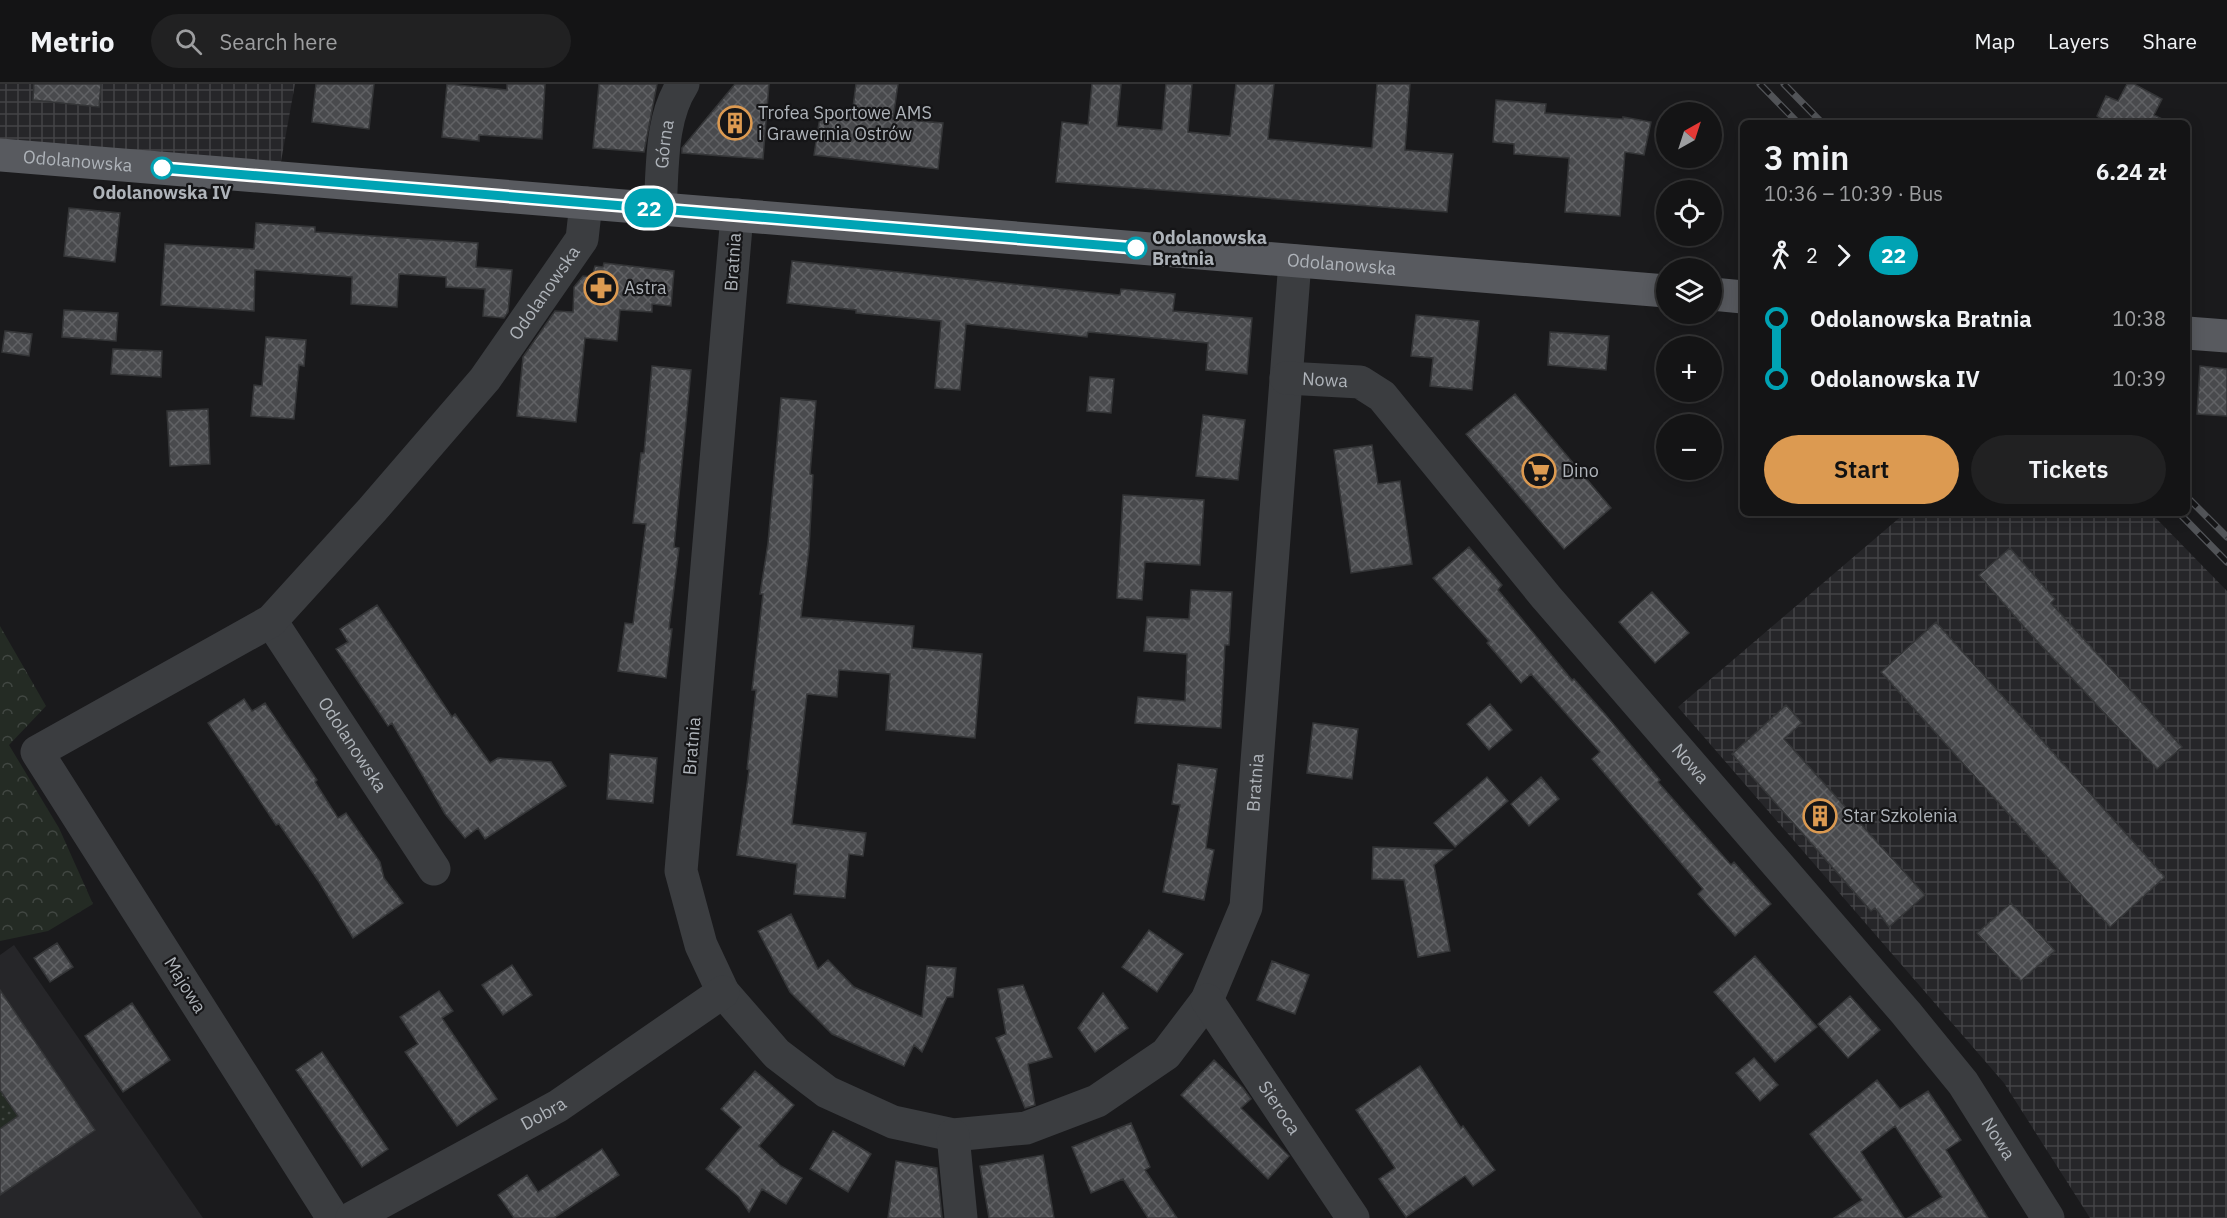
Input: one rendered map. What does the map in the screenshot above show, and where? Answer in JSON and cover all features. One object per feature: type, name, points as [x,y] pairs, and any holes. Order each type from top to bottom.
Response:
[{"type":"main road","name":"Odolanowska","points":[[0,155],[1656,290]]},
{"type":"main road","points":[[1722,295],[1740,297]]},
{"type":"main road","points":[[2190,333],[2227,336]]},
{"type":"street","name":"Górna","points":[[660,208],[668,117],[674,98],[683,84]]},
{"type":"street","name":"Odolanowska","points":[[37,752],[271,621],[372,510],[485,379],[582,239],[586,203]]},
{"type":"street","name":"Bratnia","points":[[737,215],[681,871],[701,945],[723,992],[777,1054],[827,1092],[893,1122],[953,1135],[1026,1128],[1097,1101],[1166,1054],[1208,1000],[1246,907],[1295,261]]},
{"type":"street","name":"Nowa","points":[[1286,378],[1360,382],[1382,396],[1546,597],[1906,1013],[1963,1083],[2048,1218]]},
{"type":"street","name":"Odolanowska","points":[[271,621],[434,869]]},
{"type":"street","name":"Majowa","points":[[37,752],[333,1218]]},
{"type":"street","name":"Dobra","points":[[352,1218],[558,1106],[723,992]]},
{"type":"street","name":"Sieroca","points":[[1208,1000],[1353,1218]]},
{"type":"street","points":[[953,1135],[961,1218]]},
{"type":"shaded area","points":[[0,84],[295,84],[278,178],[0,155]]},
{"type":"shaded area","points":[[1901,516],[2154,516],[2227,591],[2227,1218],[2090,1218],[2004,1083],[1678,707]]},
{"type":"shaded area","points":[[14,945],[203,1218],[0,1218],[0,955]]},
{"type":"green space","points":[[0,626],[46,706],[9,745],[59,828],[93,904],[48,931],[0,941]]},
{"type":"green space","points":[[0,1090],[18,1116],[0,1129]]},
{"type":"building","points":[[34,84],[101,84],[99,107],[33,100]]},
{"type":"building","points":[[316,84],[374,84],[369,129],[312,122]]},
{"type":"building","points":[[447,84],[507,90],[507,84],[545,84],[542,139],[479,135],[479,141],[442,137]]},
{"type":"building","points":[[599,84],[657,84],[644,152],[593,148]]},
{"type":"building","name":"Trofea Sportowe AMS i Grawernia Ostrów","points":[[735,84],[769,84],[763,159],[682,153],[682,148]]},
{"type":"building","points":[[856,84],[898,84],[893,119],[943,123],[938,169],[814,155],[821,110],[852,115]]},
{"type":"building","points":[[1092,84],[1121,84],[1117,126],[1162,130],[1166,84],[1192,84],[1188,132],[1230,136],[1236,84],[1274,84],[1268,139],[1372,148],[1377,84],[1410,84],[1405,150],[1453,154],[1447,212],[1056,182],[1062,122],[1088,125]]},
{"type":"building","points":[[2127,84],[2134,84],[2162,99],[2154,115],[2164,120],[2103,120],[2097,116],[2106,96],[2118,101]]},
{"type":"building","points":[[1496,100],[1546,104],[1545,113],[1623,119],[1623,117],[1651,122],[1644,155],[1625,152],[1620,216],[1565,212],[1569,158],[1514,154],[1514,144],[1493,142]]},
{"type":"building","points":[[69,208],[120,213],[115,262],[64,256]]},
{"type":"building","points":[[256,223],[315,227],[315,232],[478,243],[476,267],[512,270],[508,312],[504,318],[483,316],[485,289],[446,287],[446,277],[399,274],[397,307],[351,304],[352,277],[255,270],[254,311],[161,305],[165,244],[254,249]]},
{"type":"building","points":[[792,261],[1120,295],[1121,289],[1175,294],[1173,311],[1252,318],[1247,374],[1206,370],[1208,343],[1088,332],[1087,337],[966,324],[960,390],[935,388],[941,321],[856,313],[856,310],[787,303]]},
{"type":"building","points":[[604,263],[674,271],[671,306],[652,304],[652,312],[620,310],[617,341],[585,338],[576,422],[517,416],[523,357],[555,311],[573,312],[574,287],[583,276],[592,277],[595,266],[603,267]]},
{"type":"building","points":[[64,310],[118,313],[116,341],[62,337]]},
{"type":"building","points":[[1416,315],[1479,321],[1472,390],[1430,386],[1433,358],[1411,356]]},
{"type":"building","points":[[5,331],[32,334],[29,356],[2,352]]},
{"type":"building","points":[[1550,332],[1609,336],[1606,370],[1548,365]]},
{"type":"building","points":[[266,337],[306,340],[304,366],[299,365],[294,419],[251,416],[254,385],[262,386]]},
{"type":"building","points":[[113,349],[162,351],[161,377],[111,374]]},
{"type":"building","points":[[652,366],[691,370],[674,547],[679,548],[669,629],[672,629],[666,678],[618,671],[625,623],[633,624],[646,524],[633,523],[641,453],[644,453]]},
{"type":"building","points":[[2200,366],[2227,369],[2227,416],[2197,414]]},
{"type":"building","points":[[1090,377],[1114,379],[1111,413],[1087,411]]},
{"type":"building","name":"Dino","points":[[1515,394],[1611,508],[1564,549],[1466,434]]},
{"type":"building","points":[[781,398],[816,401],[810,474],[813,475],[809,549],[801,617],[914,626],[912,648],[982,654],[975,738],[886,730],[890,674],[839,670],[837,697],[807,694],[792,824],[866,833],[863,856],[849,854],[845,898],[794,894],[797,864],[737,855],[749,770],[747,769],[756,690],[752,690],[763,594],[760,594],[768,543]]},
{"type":"building","points":[[208,409],[210,464],[170,466],[167,411]]},
{"type":"building","points":[[1203,415],[1245,420],[1238,480],[1196,476]]},
{"type":"building","points":[[1372,445],[1378,484],[1400,481],[1412,564],[1351,573],[1334,450]]},
{"type":"building","points":[[1123,495],[1204,500],[1200,565],[1145,562],[1142,600],[1117,598]]},
{"type":"building","points":[[1469,547],[1502,585],[1498,590],[1572,680],[1574,679],[1605,714],[1660,780],[1658,782],[1731,865],[1734,862],[1771,904],[1735,936],[1698,894],[1703,889],[1592,759],[1600,752],[1531,674],[1521,683],[1487,643],[1489,641],[1433,578]]},
{"type":"building","points":[[2010,548],[2055,599],[2051,603],[2182,747],[2157,769],[2024,627],[1979,575]]},
{"type":"building","points":[[1191,590],[1232,592],[1229,645],[1225,645],[1221,728],[1135,723],[1138,697],[1185,701],[1187,654],[1144,651],[1147,617],[1189,619]]},
{"type":"building","points":[[1652,592],[1689,633],[1655,663],[1619,622]]},
{"type":"building","points":[[377,605],[452,717],[455,714],[490,763],[498,758],[551,762],[566,786],[485,839],[478,828],[465,838],[445,814],[392,723],[388,726],[336,649],[348,642],[340,629]]},
{"type":"building","points":[[1936,622],[2165,877],[2110,927],[1881,672]]},
{"type":"building","points":[[244,699],[252,711],[265,703],[317,780],[315,782],[338,818],[346,813],[380,862],[384,878],[403,903],[353,938],[319,882],[279,824],[276,825],[208,723]]},
{"type":"building","points":[[1490,704],[1512,730],[1489,750],[1467,724]]},
{"type":"building","name":"Star Szkolenia","points":[[1786,705],[1802,723],[1784,739],[1925,895],[1889,927],[1875,908],[1871,911],[1732,754]]},
{"type":"building","points":[[1313,723],[1358,729],[1352,779],[1307,773]]},
{"type":"building","points":[[610,754],[657,758],[653,803],[607,799]]},
{"type":"building","points":[[1178,764],[1217,769],[1206,848],[1214,850],[1204,900],[1163,892],[1180,805],[1172,804]]},
{"type":"building","points":[[1487,777],[1508,801],[1455,847],[1434,823]]},
{"type":"building","points":[[1541,777],[1559,799],[1529,826],[1511,804]]},
{"type":"building","points":[[1373,847],[1452,850],[1434,865],[1450,951],[1418,957],[1404,880],[1372,879]]},
{"type":"building","points":[[2011,903],[2055,951],[2021,981],[1977,933]]},
{"type":"building","points":[[791,914],[818,969],[828,960],[854,987],[922,1017],[927,966],[956,968],[953,997],[947,997],[922,1052],[914,1045],[904,1066],[832,1034],[790,992],[758,931]]},
{"type":"building","points":[[1149,930],[1183,954],[1157,992],[1122,967]]},
{"type":"building","points":[[57,943],[73,967],[50,982],[34,958]]},
{"type":"building","points":[[1755,956],[1817,1027],[1775,1062],[1714,992]]},
{"type":"building","points":[[1272,961],[1309,975],[1295,1014],[1257,1000]]},
{"type":"building","points":[[512,965],[532,995],[503,1015],[482,985]]},
{"type":"building","points":[[1023,985],[1052,1057],[1028,1064],[1035,1105],[1025,1108],[996,1038],[1006,1034],[998,989]]},
{"type":"building","points":[[0,990],[95,1130],[0,1195],[0,1129],[18,1116],[0,1090]]},
{"type":"building","points":[[439,991],[453,1011],[442,1018],[497,1099],[457,1126],[405,1052],[418,1044],[400,1017]]},
{"type":"building","points":[[1103,993],[1128,1028],[1095,1052],[1078,1028]]},
{"type":"building","points":[[1850,996],[1880,1030],[1848,1058],[1818,1024]]},
{"type":"building","points":[[132,1003],[170,1060],[123,1092],[85,1036]]},
{"type":"building","points":[[322,1052],[388,1149],[362,1167],[296,1070]]},
{"type":"building","points":[[1754,1058],[1778,1085],[1760,1101],[1736,1073]]},
{"type":"building","points":[[1214,1060],[1251,1099],[1241,1108],[1289,1156],[1268,1179],[1181,1095]]},
{"type":"building","points":[[1420,1066],[1461,1128],[1463,1126],[1495,1170],[1473,1186],[1465,1176],[1406,1217],[1379,1179],[1395,1168],[1356,1110]]},
{"type":"building","points":[[755,1071],[794,1105],[759,1146],[781,1166],[802,1178],[786,1204],[762,1189],[749,1212],[739,1197],[706,1169],[741,1127],[721,1109]]},
{"type":"building","points":[[1877,1080],[1900,1109],[1928,1091],[1961,1140],[1946,1150],[1988,1218],[1908,1218],[1942,1197],[1895,1126],[1861,1152],[1904,1218],[1834,1218],[1862,1200],[1810,1134]]},
{"type":"building","points":[[1131,1123],[1150,1167],[1145,1170],[1177,1218],[1148,1218],[1123,1179],[1091,1193],[1072,1147]]},
{"type":"building","points":[[833,1131],[871,1154],[848,1192],[810,1169]]},
{"type":"building","points":[[602,1149],[619,1175],[554,1218],[514,1218],[498,1195],[527,1175],[538,1192]]},
{"type":"building","points":[[1043,1155],[1054,1218],[989,1218],[980,1166]]},
{"type":"building","points":[[896,1161],[937,1168],[942,1218],[888,1218]]},
{"type":"railway","points":[[1760,84],[1795,120]]},
{"type":"railway","points":[[1784,84],[1819,120]]},
{"type":"railway","points":[[2190,500],[2227,537]]},
{"type":"railway","points":[[2182,516],[2227,562]]},
{"type":"bus line","name":"22","points":[[162,168],[1136,248]]},
{"type":"place","name":"Trofea Sportowe AMS i Grawernia Ostrów","points":[[735,123]]},
{"type":"place","name":"Odolanowska IV","points":[[162,168]]},
{"type":"place","name":"Odolanowska Bratnia","points":[[1136,248]]},
{"type":"place","name":"Astra","points":[[601,288]]},
{"type":"place","name":"Dino","points":[[1539,471]]},
{"type":"place","name":"Star Szkolenia","points":[[1820,816]]}]
